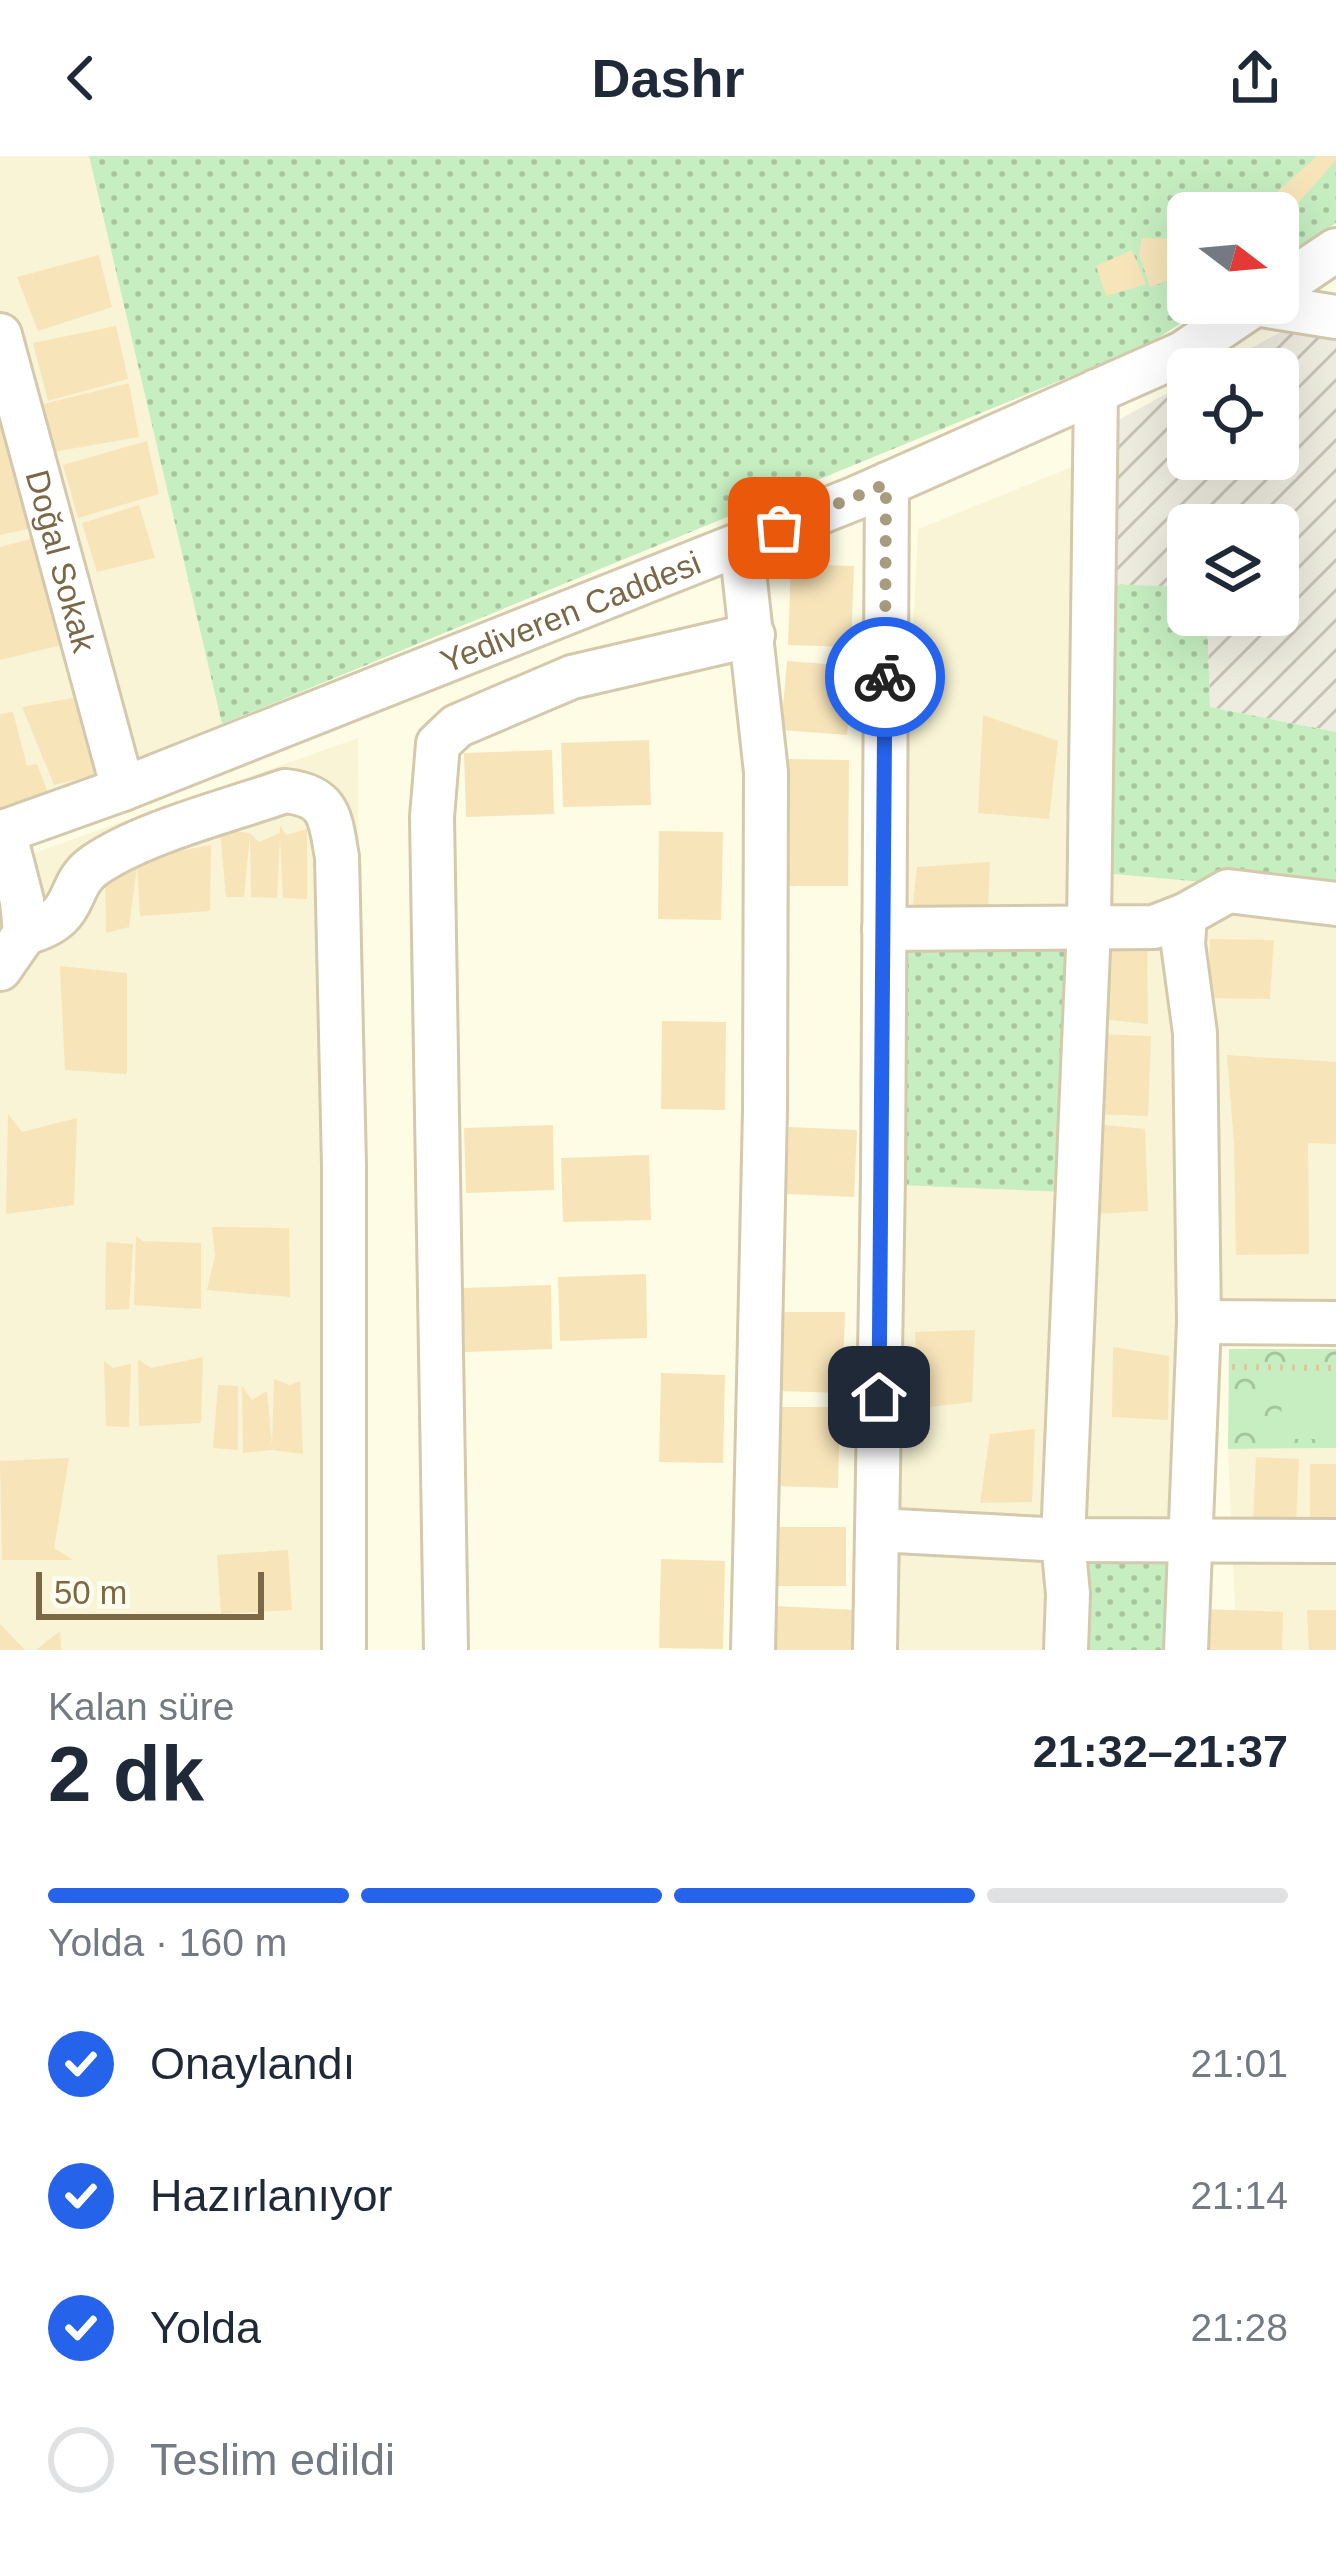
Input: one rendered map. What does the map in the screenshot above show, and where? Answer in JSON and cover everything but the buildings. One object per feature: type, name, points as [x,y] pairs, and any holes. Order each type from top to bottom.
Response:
[{"type":"street","points":[[1299,275],[1336,250]]},
{"type":"street","points":[[1299,311],[1336,317]]},
{"type":"street","name":"Yediveren Caddesi","points":[[2,832],[124,789],[886,484],[1183,353],[1226,324]]},
{"type":"street","name":"Doğal Sokak","points":[[0,335],[124,789]]},
{"type":"street","points":[[1066,1650],[1063,1540],[1089,926],[1096,391]]},
{"type":"street","points":[[875,1650],[886,484]]},
{"type":"street","points":[[741,544],[766,772],[765,1111],[753,1650]]},
{"type":"street","points":[[446,1650],[432,817],[439,744],[458,726],[572,677],[753,635]]},
{"type":"street","points":[[0,969],[25,933],[50,925],[70,907],[90,867],[134,844],[285,791],[309,794],[327,809],[337,857],[344,1166],[344,1650]]},
{"type":"street","points":[[2,832],[22,901],[25,933]]},
{"type":"street","points":[[884,929],[1154,927],[1228,890],[1336,904]]},
{"type":"street","points":[[1185,915],[1195,1034],[1199,1322],[1186,1650]]},
{"type":"street","points":[[1199,1322],[1336,1323]]},
{"type":"street","points":[[877,1530],[1063,1540],[1336,1540]]},
{"type":"path","points":[[1197,1367],[1336,1368]]},
{"type":"shaded area","points":[[0,156],[89,156],[222,724],[0,813]]},
{"type":"shaded area","points":[[1296,324],[1336,330],[1336,732],[1210,707],[1208,636],[1299,636],[1299,504],[1167,504],[1167,586],[1109,584],[1109,425],[1167,393],[1167,480],[1299,480],[1299,348],[1251,348]]},
{"type":"shaded area","points":[[1089,460],[1080,940],[899,937],[918,529]]},
{"type":"shaded area","points":[[358,738],[362,1650],[0,1650],[0,865]]},
{"type":"shaded area","points":[[1102,873],[1336,894],[1336,1308],[1222,1299],[1193,1308],[1199,1554],[1045,1650],[896,1650],[898,1185]]},
{"type":"shaded area","points":[[1336,1448],[1336,1650],[1237,1650],[1228,1449]]},
{"type":"green space","points":[[89,156],[1336,156],[1336,223],[1299,247],[1299,192],[1167,192],[1167,324],[1180,324],[1147,345],[222,724]]},
{"type":"green space","points":[[1109,584],[1167,586],[1167,636],[1208,636],[1210,707],[1336,732],[1336,894],[1102,873]]},
{"type":"green space","points":[[899,937],[1080,940],[1067,1192],[898,1185]]},
{"type":"green space","points":[[1229,1349],[1336,1349],[1336,1448],[1228,1449]]},
{"type":"green space","points":[[1282,1376],[1336,1376],[1336,1439],[1281,1439]]},
{"type":"green space","points":[[1199,1554],[1198,1650],[1045,1650],[1057,1556]]},
{"type":"way so far","points":[[779,528],[886,484],[885,677]]},
{"type":"route","points":[[879,1397],[885,677]]}]
